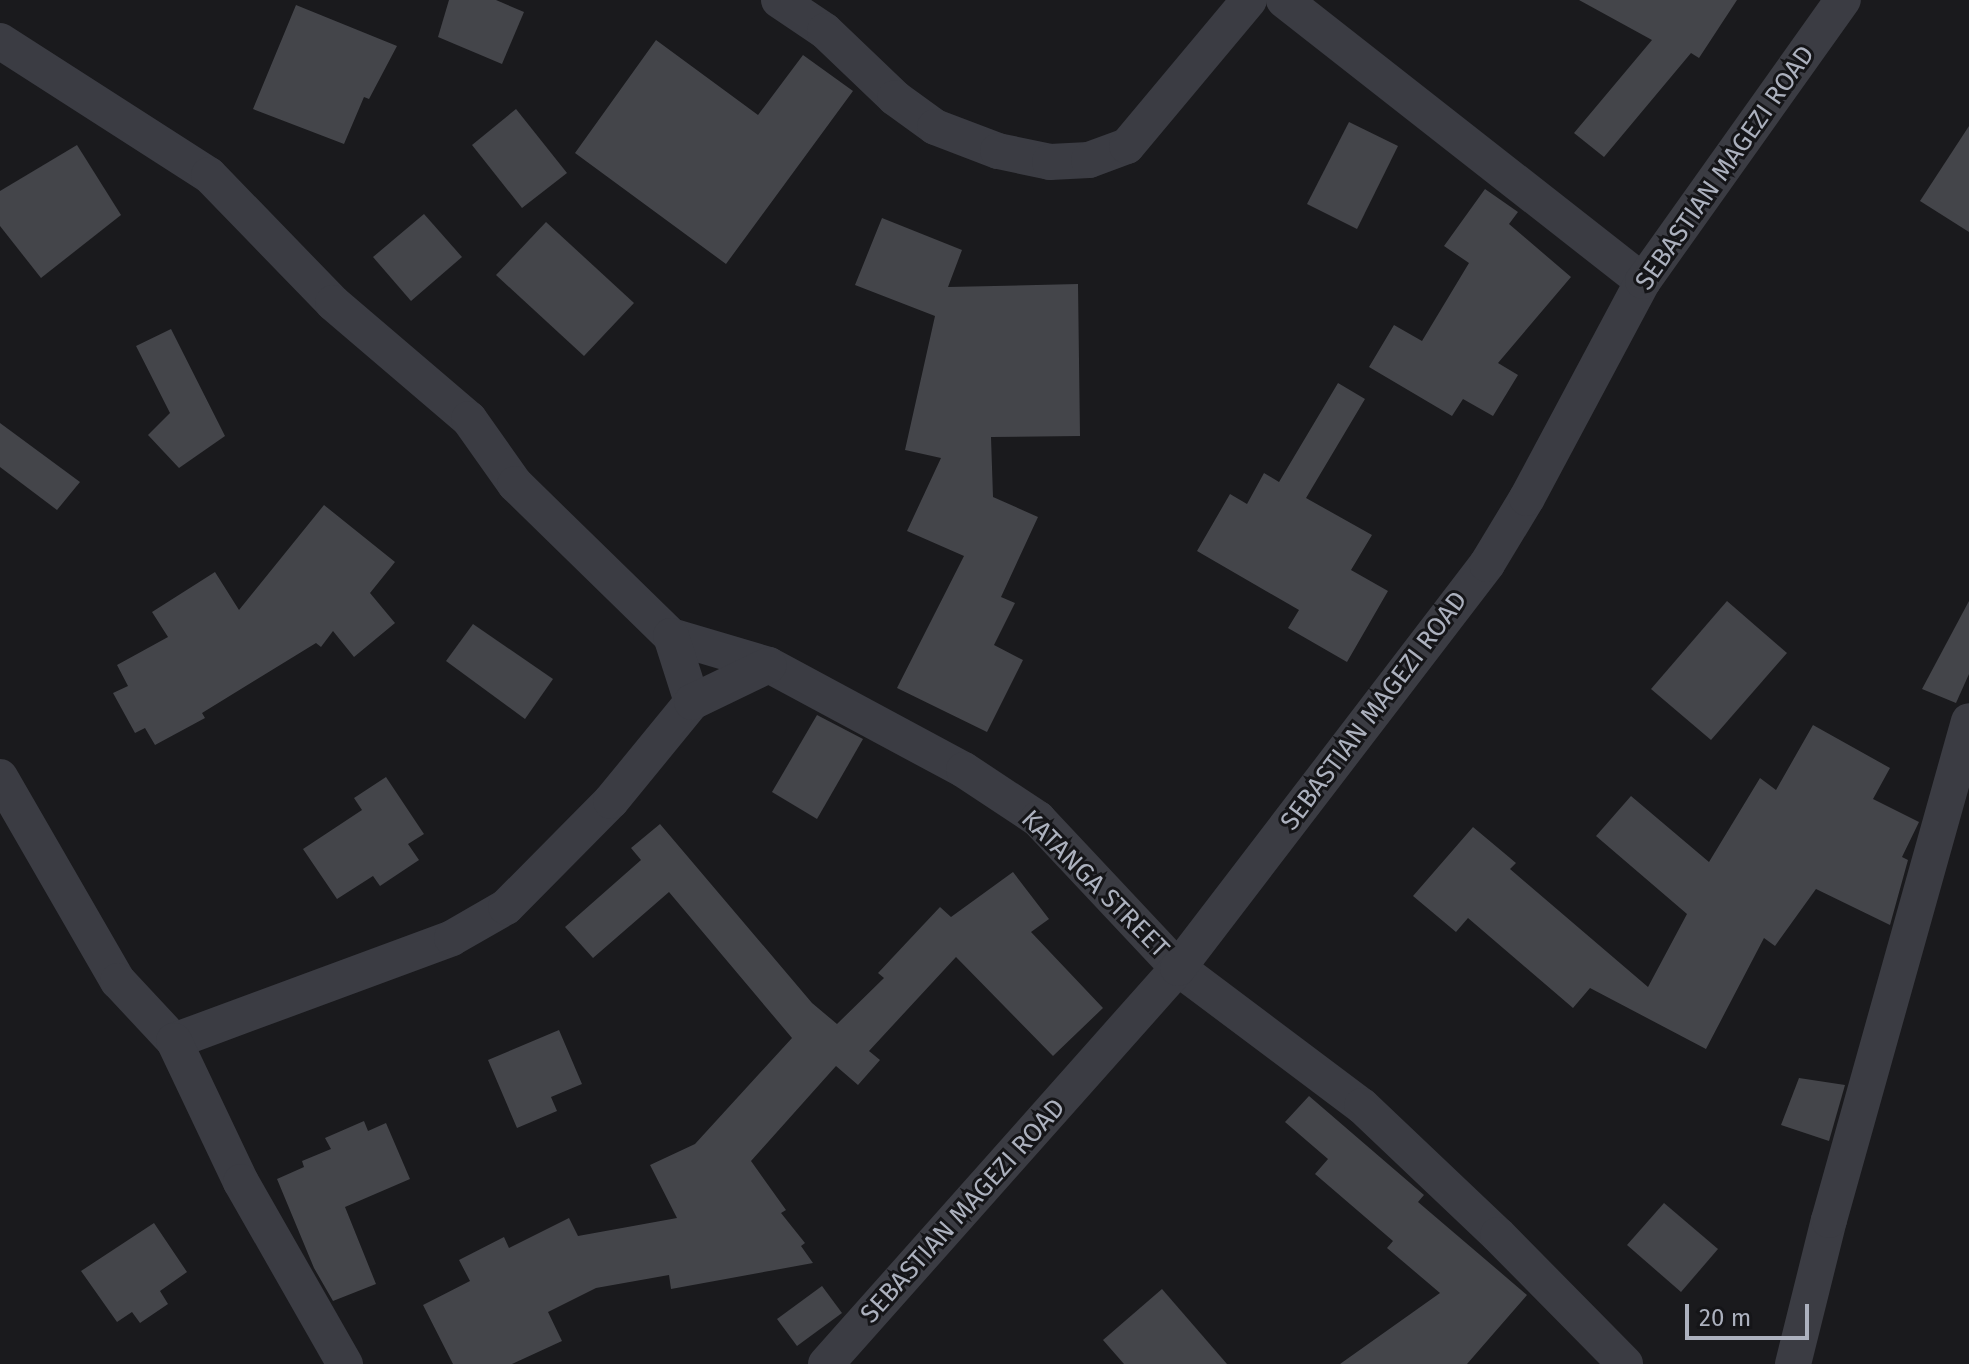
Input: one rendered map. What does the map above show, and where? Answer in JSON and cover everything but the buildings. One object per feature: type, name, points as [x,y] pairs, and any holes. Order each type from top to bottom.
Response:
[{"type":"street","points":[[779,0],[825,31],[895,98],[935,127],[998,151],[1050,162],[1089,160],[1127,146],[1249,0]]},
{"type":"street","points":[[1284,0],[1643,281]]},
{"type":"street","name":"SEBASTIAN MAGEZI ROAD","points":[[826,1364],[1178,968],[1487,564],[1527,498],[1643,281],[1843,0]]},
{"type":"street","name":"KATANGA STREET","points":[[0,41],[209,175],[333,303],[469,419],[515,484],[671,636],[769,665],[964,770],[1038,819],[1178,968],[1362,1106],[1498,1235],[1625,1364]]},
{"type":"street","points":[[671,636],[692,702]]},
{"type":"street","points":[[174,1041],[452,938],[506,907],[611,801],[692,702],[769,665]]},
{"type":"street","points":[[1793,1364],[1833,1205],[1969,721]]},
{"type":"street","points":[[0,777],[118,981],[174,1041],[241,1182],[345,1364]]}]
